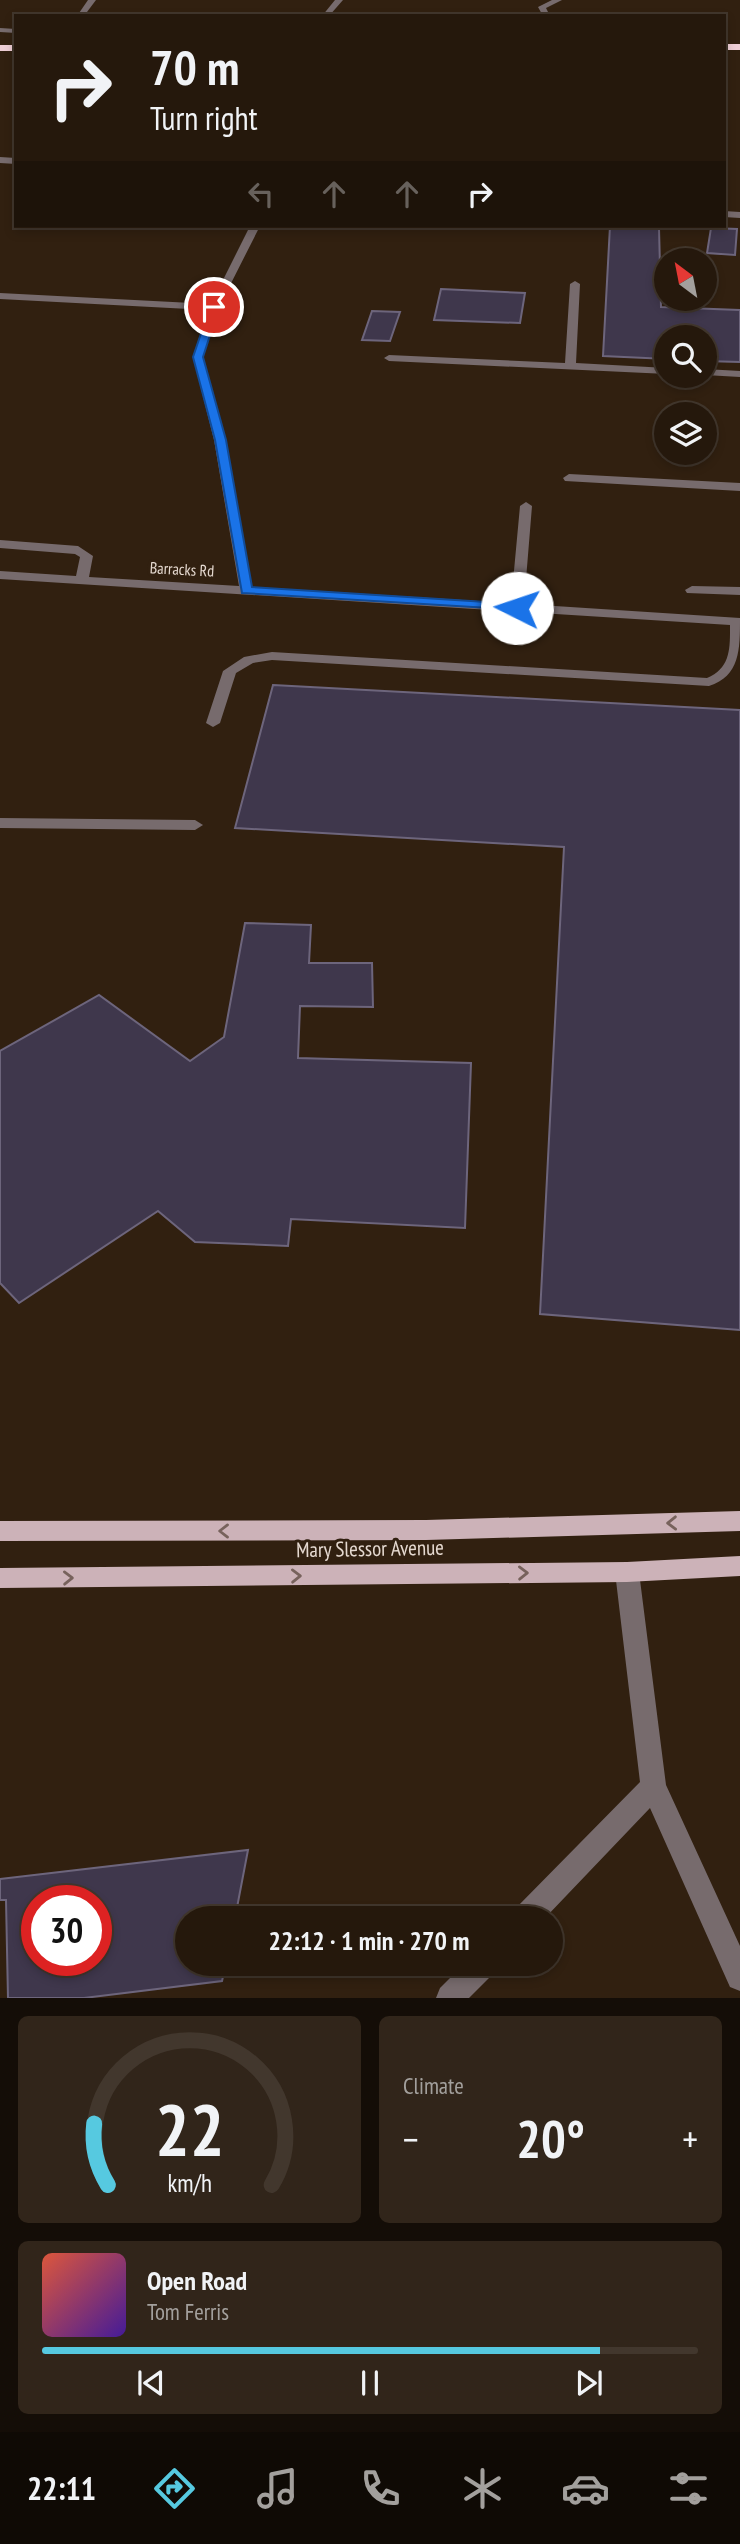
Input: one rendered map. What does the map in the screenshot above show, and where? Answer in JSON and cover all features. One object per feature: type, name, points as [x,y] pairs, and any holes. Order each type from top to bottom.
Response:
[{"type":"main road","name":"Mary Slessor Avenue","points":[[0,1531],[426,1530],[740,1521]]},
{"type":"main road","name":"Mary Slessor Avenue","points":[[0,1578],[627,1572],[740,1566]]},
{"type":"street","points":[[327,14],[339,0]]},
{"type":"street","points":[[546,14],[542,7],[558,0]]},
{"type":"street","points":[[246,590],[220,440],[198,357],[214,307],[254,228]]},
{"type":"street","points":[[570,366],[575,284]]},
{"type":"street","points":[[0,296],[214,307]]},
{"type":"street","points":[[389,358],[654,370]]},
{"type":"street","points":[[717,373],[740,374]]},
{"type":"street","points":[[569,478],[740,487]]},
{"type":"street","points":[[517,608],[526,506]]},
{"type":"street","points":[[0,544],[78,550],[87,556],[81,581]]},
{"type":"street","name":"Barracks Rd","points":[[0,575],[738,622]]},
{"type":"street","points":[[692,590],[740,591]]},
{"type":"street","points":[[213,723],[230,671],[249,660],[272,656],[709,682],[725,677],[736,664],[738,622]]},
{"type":"street","points":[[0,823],[195,825]]},
{"type":"street","points":[[627,1572],[653,1786],[740,1977]]},
{"type":"street","points":[[538,1906],[653,1786]]},
{"type":"street","points":[[450,1998],[471,1976]]},
{"type":"building","points":[[610,228],[659,228],[660,248],[654,248],[654,312],[740,310],[740,362],[717,361],[717,325],[654,325],[654,358],[603,356]]},
{"type":"building","points":[[711,228],[737,229],[735,255],[718,254],[718,248],[708,248]]},
{"type":"building","points":[[441,289],[525,293],[520,323],[434,320]]},
{"type":"building","points":[[372,311],[400,312],[390,341],[362,340]]},
{"type":"building","points":[[273,685],[740,710],[740,1330],[540,1314],[564,847],[235,828]]},
{"type":"building","points":[[245,923],[311,925],[309,963],[372,963],[373,1007],[300,1006],[298,1058],[471,1063],[465,1228],[291,1219],[288,1246],[195,1242],[158,1211],[19,1303],[0,1283],[0,1051],[99,995],[190,1061],[224,1037]]},
{"type":"building","points":[[248,1850],[237,1906],[175,1906],[175,1976],[223,1976],[222,1981],[84,1998],[8,1998],[6,1900],[0,1900],[0,1879]]},
{"type":"route","points":[[214,307],[198,357],[220,440],[238,531],[246,590],[517,608]]}]
